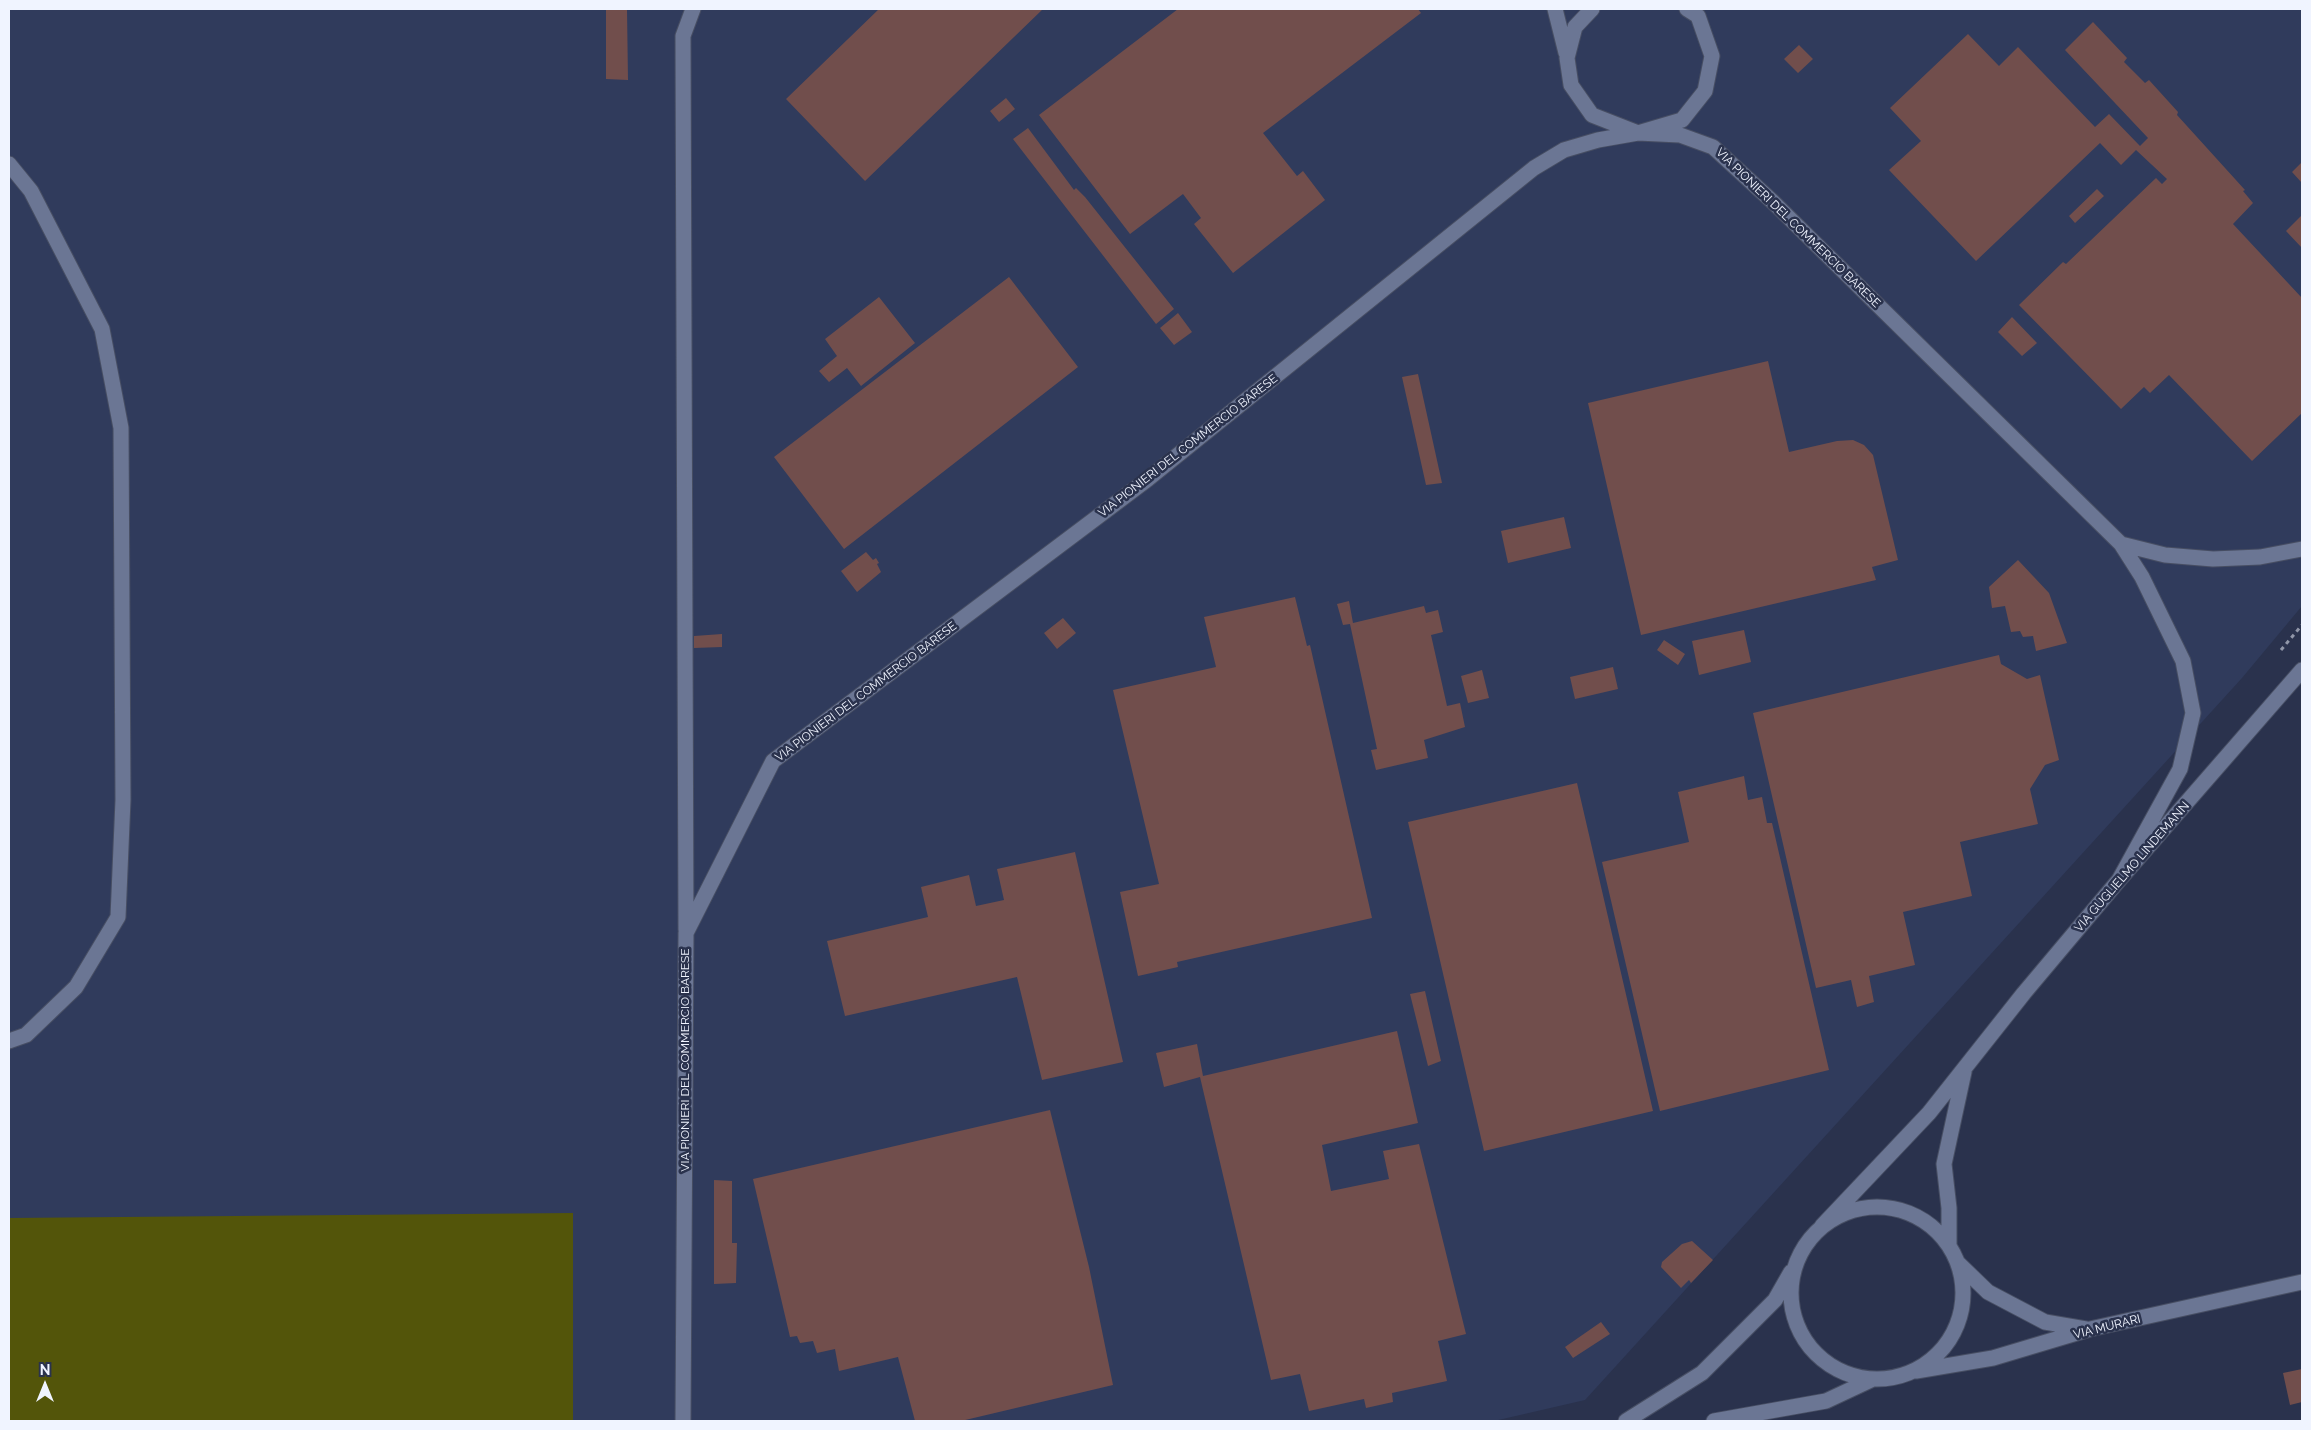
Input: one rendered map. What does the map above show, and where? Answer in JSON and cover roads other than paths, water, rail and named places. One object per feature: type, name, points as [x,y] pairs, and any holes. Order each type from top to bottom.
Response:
[{"type":"street","points":[[686,933],[683,36],[693,9]]},
{"type":"street","points":[[1555,9],[1567,58],[1571,85],[1592,115],[1638,133],[1682,120],[1706,91],[1712,56],[1698,16],[1687,9]]},
{"type":"street","points":[[1567,58],[1575,27],[1592,9]]},
{"type":"street","name":"VIA PIONIERI DEL COMMERCIO BARESE","points":[[683,1421],[686,933],[773,761],[1148,480],[1534,168],[1564,150],[1598,140],[1638,133],[1680,134],[1713,147],[1774,202],[2121,544],[2142,577],[2183,660],[2193,713],[2180,769],[2119,880]]},
{"type":"street","points":[[9,164],[31,191],[102,329],[121,428],[123,790],[118,917],[76,987],[26,1035],[9,1041]]},
{"type":"street","points":[[2121,544],[2165,555],[2213,559],[2260,557],[2302,549]]},
{"type":"street","name":"VIA GUGLIELMO LINDEMANN","points":[[1966,1066],[2024,992],[2119,880],[2302,670]]},
{"type":"street","name":"VIA MURARI","points":[[1626,1421],[1702,1373],[1775,1300],[1803,1248],[1929,1113],[1966,1066]]},
{"type":"street","name":"VIA MURARI","points":[[1949,1244],[1949,1208],[1944,1164],[1966,1066]]},
{"type":"street","name":"VIA MURARI","points":[[1822,1226],[1854,1209],[1883,1207],[1906,1212],[1935,1228],[1949,1244],[1959,1264],[1964,1294],[1958,1324],[1944,1348],[1912,1372]]},
{"type":"street","points":[[1959,1264],[1988,1292],[2045,1322],[2090,1330]]},
{"type":"street","name":"VIA MURARI","points":[[1794,1267],[1791,1299],[1797,1326],[1808,1346],[1827,1363],[1851,1375],[1873,1379]]},
{"type":"street","name":"VIA MURARI","points":[[1714,1421],[1826,1401],[1873,1379],[1993,1358],[2090,1330],[2302,1282]]}]
